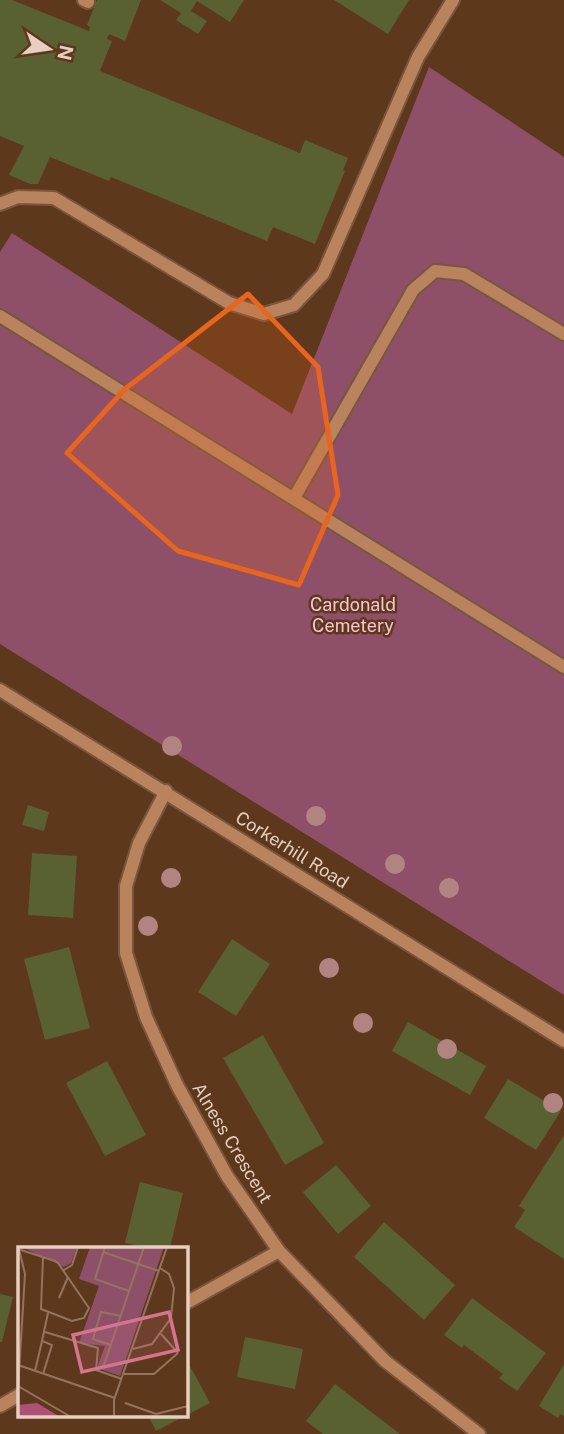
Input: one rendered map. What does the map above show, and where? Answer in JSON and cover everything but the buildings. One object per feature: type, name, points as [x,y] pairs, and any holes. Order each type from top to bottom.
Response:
[{"type":"street","points":[[0,204],[18,197],[54,198],[229,303],[264,314],[294,305],[323,274],[418,57],[453,0]]},
{"type":"street","points":[[294,498],[413,290],[435,271],[464,274],[564,334]]},
{"type":"street","points":[[0,316],[564,667]]},
{"type":"street","name":"Corkerhill Road","points":[[0,690],[564,1041]]},
{"type":"street","name":"Alness Crescent","points":[[166,792],[139,843],[126,886],[126,953],[146,1017],[177,1085],[228,1177],[279,1251],[385,1361],[479,1434]]},
{"type":"street","points":[[187,1302],[279,1251]]},
{"type":"street","points":[[0,1406],[18,1396]]},
{"type":"highlighted area","points":[[248,294],[318,367],[338,495],[299,585],[178,551],[67,453],[125,389]]},
{"type":"green space","name":"Cardonald Cemetery","points":[[429,67],[564,157],[564,995],[0,644],[0,252],[12,233],[292,414]]}]
